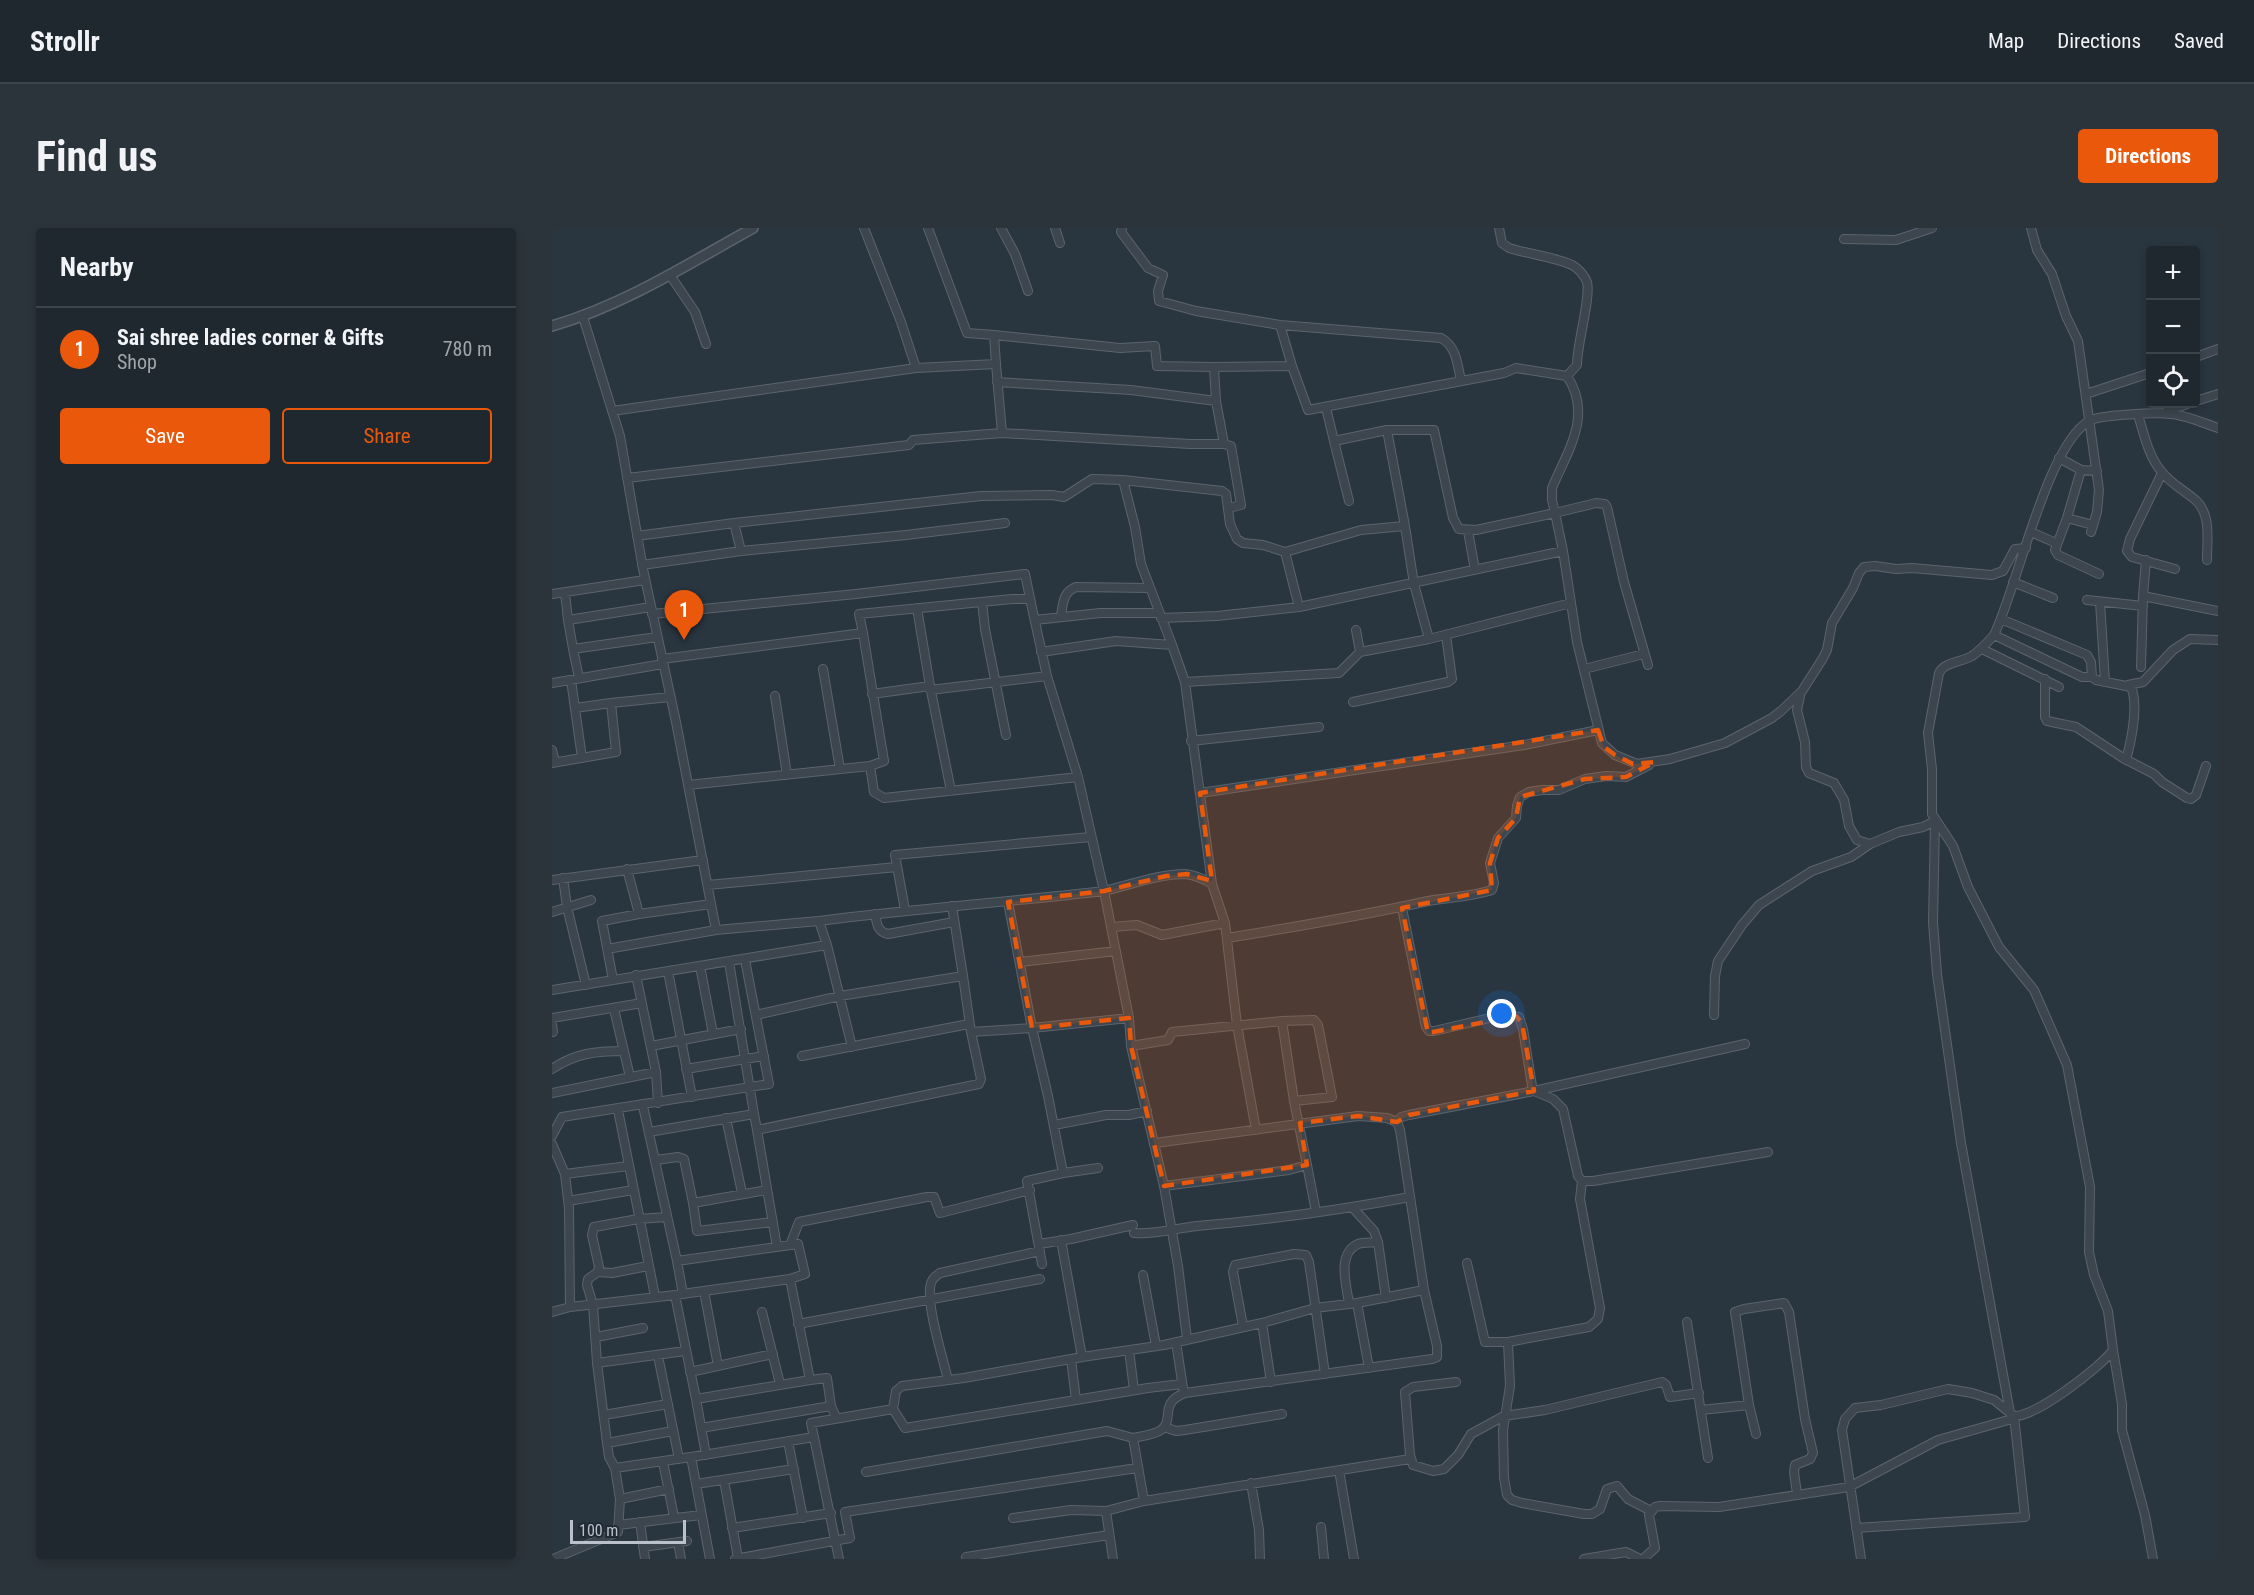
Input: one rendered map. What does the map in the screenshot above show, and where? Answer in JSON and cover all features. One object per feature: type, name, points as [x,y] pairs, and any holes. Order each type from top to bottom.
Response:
[{"type":"street","points":[[552,326],[583,317],[670,275],[753,228]]},
{"type":"street","points":[[864,228],[916,368]]},
{"type":"street","points":[[928,228],[968,333],[1120,348],[1155,346],[1157,366],[1292,366]]},
{"type":"street","points":[[1001,228],[1015,254],[1028,291]]},
{"type":"street","points":[[1055,228],[1060,243]]},
{"type":"street","points":[[1122,228],[1121,232],[1148,268],[1163,275],[1158,291],[1160,301],[1196,311],[1280,325],[1441,338],[1454,349],[1461,380]]},
{"type":"street","points":[[1499,228],[1502,243],[1509,248],[1573,265],[1581,272],[1587,283],[1577,365],[1567,376]]},
{"type":"street","points":[[1844,239],[1896,240],[1932,228]]},
{"type":"street","points":[[2031,228],[2037,250],[2052,274],[2066,316],[2078,341],[2097,471],[2099,490],[2097,512],[2092,528],[2067,518]]},
{"type":"street","points":[[670,275],[695,312],[706,344]]},
{"type":"street","points":[[583,317],[620,436],[642,565],[716,930]]},
{"type":"street","points":[[1280,325],[1308,411],[1504,373],[1516,368],[1567,376]]},
{"type":"street","points":[[994,335],[1002,433]]},
{"type":"street","points":[[2200,356],[2218,349]]},
{"type":"street","points":[[612,411],[916,368],[996,363]]},
{"type":"street","points":[[1214,367],[1216,401],[1224,444]]},
{"type":"street","points":[[2086,394],[2146,375]]},
{"type":"street","points":[[1567,376],[1577,396],[1580,417],[1552,488],[1552,500],[1584,669],[1604,747],[1637,764],[1655,762],[1725,743],[1772,718],[1802,691]]},
{"type":"street","points":[[997,382],[1131,390],[1216,401]]},
{"type":"street","points":[[2200,400],[2218,394]]},
{"type":"street","points":[[1326,408],[1349,501]]},
{"type":"street","points":[[2161,413],[2175,408]]},
{"type":"street","points":[[2153,1559],[2145,1515],[2122,1430],[2122,1404],[2108,1311],[2094,1275],[2089,1252],[2090,1187],[2067,1065],[2043,1008],[2022,974],[1999,947],[1968,887],[1953,846],[1935,821],[1930,809],[1932,769],[1928,733],[1939,674],[1944,667],[1963,661],[1982,649],[1994,635],[2059,458],[2079,428],[2090,419],[2161,413],[2178,415],[2218,428]]},
{"type":"street","points":[[2138,415],[2152,459],[2174,484],[2196,499],[2204,510],[2207,527],[2207,560]]},
{"type":"street","points":[[1334,441],[1387,430],[1434,430],[1453,518],[1459,529],[1468,531],[1596,503],[1605,504],[1647,665]]},
{"type":"street","points":[[1387,430],[1413,584],[1429,639]]},
{"type":"street","points":[[627,478],[909,445],[913,440],[1002,433],[1224,444],[1231,446],[1241,505],[1229,508]]},
{"type":"street","points":[[2059,458],[2081,470],[2097,471]]},
{"type":"street","points":[[2081,470],[2055,550],[2058,555],[2099,574]]},
{"type":"street","points":[[2162,472],[2128,546],[2129,555],[2175,569]]},
{"type":"street","points":[[637,536],[981,496],[1052,495],[1064,497],[1092,479],[1217,490],[1226,494],[1230,524],[1237,539],[1243,543],[1263,545],[1284,552],[1361,530],[1405,526]]},
{"type":"street","points":[[1123,480],[1135,527],[1141,564],[1185,682],[1191,741],[1210,852],[1212,884],[1225,923],[1237,1025],[1256,1130]]},
{"type":"street","points":[[734,523],[741,551]]},
{"type":"street","points":[[642,565],[741,551],[1005,523]]},
{"type":"street","points":[[1468,531],[1475,570]]},
{"type":"street","points":[[2031,532],[2056,543]]},
{"type":"street","points":[[1870,844],[1857,840],[1849,826],[1844,800],[1834,783],[1809,773],[1806,767],[1805,742],[1797,710],[1802,691],[1827,650],[1832,622],[1864,567],[1912,568],[1992,575],[2003,571],[2015,549],[2026,548]]},
{"type":"street","points":[[1284,552],[1299,607]]},
{"type":"street","points":[[1035,620],[1100,613],[1217,616],[1299,607],[1563,552]]},
{"type":"street","points":[[2141,667],[2146,560]]},
{"type":"street","points":[[568,620],[652,610],[856,594],[1025,574],[1041,652],[1078,777],[1112,927],[1129,1018],[1131,1046],[1164,1186],[1178,1266],[1187,1340]]},
{"type":"street","points":[[552,594],[645,580]]},
{"type":"street","points":[[2013,582],[2053,598]]},
{"type":"street","points":[[1061,616],[1066,593],[1076,587],[1150,588]]},
{"type":"street","points":[[565,592],[573,649],[575,708],[582,758]]},
{"type":"street","points":[[2143,596],[2218,611]]},
{"type":"street","points":[[688,785],[870,766],[884,761],[859,614],[1012,599],[1030,599],[1031,603]]},
{"type":"street","points":[[2087,600],[2143,606]]},
{"type":"street","points":[[982,602],[985,629],[1006,735]]},
{"type":"street","points":[[2100,602],[2105,682]]},
{"type":"street","points":[[1185,682],[1339,673],[1360,652],[1429,639],[1571,603]]},
{"type":"street","points":[[917,608],[930,688],[951,791]]},
{"type":"street","points":[[2001,619],[2087,655],[2091,662],[2092,676],[2096,680],[2128,685],[2143,682],[2173,650],[2190,639],[2218,640]]},
{"type":"street","points":[[1356,630],[1360,652]]},
{"type":"street","points":[[552,683],[663,662],[863,633]]},
{"type":"street","points":[[1353,702],[1452,680],[1446,634]]},
{"type":"street","points":[[1994,635],[2082,677],[2092,676]]},
{"type":"street","points":[[573,649],[657,637]]},
{"type":"street","points":[[1041,652],[1116,641],[1172,645]]},
{"type":"street","points":[[1982,649],[2059,687]]},
{"type":"street","points":[[1584,669],[1644,654]]},
{"type":"street","points":[[823,669],[840,769]]},
{"type":"street","points":[[872,694],[1047,676]]},
{"type":"street","points":[[2045,680],[2045,717],[2047,721],[2076,727],[2191,799],[2196,795],[2206,766]]},
{"type":"street","points":[[2126,760],[2133,734],[2133,690],[2128,685]]},
{"type":"street","points":[[775,696],[787,775]]},
{"type":"street","points":[[575,708],[670,697]]},
{"type":"street","points":[[552,750],[553,762],[616,752],[611,703]]},
{"type":"street","points":[[1191,741],[1318,727]]},
{"type":"street","points":[[1200,793],[1524,745],[1598,730]]},
{"type":"street","points":[[1227,938],[1492,891],[1494,883],[1490,863],[1501,832],[1516,818],[1516,806],[1520,797],[1529,792],[1559,790],[1585,779],[1606,776],[1626,777],[1655,762]]},
{"type":"street","points":[[870,766],[874,792],[884,798],[1078,777]]},
{"type":"street","points":[[1714,1016],[1715,976],[1718,961],[1759,904],[1812,871],[1851,857],[1870,844],[1899,832],[1923,827],[1935,821]]},
{"type":"street","points":[[1856,1528],[2025,1517],[2012,1415],[1961,1143],[1937,974],[1933,922],[1935,821]]},
{"type":"street","points":[[905,910],[895,855],[1091,837]]},
{"type":"street","points":[[552,880],[703,860]]},
{"type":"street","points":[[708,885],[897,867]]},
{"type":"street","points":[[627,869],[639,914]]},
{"type":"street","points":[[607,949],[716,930],[1104,891],[1166,876],[1187,874],[1212,884]]},
{"type":"street","points":[[563,878],[567,907],[586,985]]},
{"type":"street","points":[[552,912],[591,900]]},
{"type":"street","points":[[1008,902],[1063,1173]]},
{"type":"street","points":[[613,980],[602,921],[711,904]]},
{"type":"street","points":[[757,1130],[979,1084],[981,1079],[970,1028],[952,906]]},
{"type":"street","points":[[1402,908],[1426,1027],[1429,1031],[1434,1031],[1503,1015],[1519,1017],[1534,1091]]},
{"type":"street","points":[[875,914],[880,931],[888,934],[954,922]]},
{"type":"street","points":[[819,921],[852,1047]]},
{"type":"street","points":[[1112,927],[1137,925],[1162,935],[1225,923]]},
{"type":"street","points":[[552,990],[827,945]]},
{"type":"street","points":[[1020,962],[1116,951]]},
{"type":"street","points":[[552,1136],[562,1117],[644,1106],[769,1084],[745,960]]},
{"type":"street","points":[[729,962],[777,1247]]},
{"type":"street","points":[[700,966],[713,1034]]},
{"type":"street","points":[[668,971],[692,1096]]},
{"type":"street","points":[[636,975],[656,1072],[658,1103]]},
{"type":"street","points":[[756,1015],[840,996],[963,976]]},
{"type":"street","points":[[552,1018],[642,1003]]},
{"type":"street","points":[[614,1009],[630,1077]]},
{"type":"street","points":[[802,1056],[970,1028],[1032,1028],[1129,1018]]},
{"type":"street","points":[[1131,1046],[1168,1040],[1172,1032],[1314,1020],[1318,1025],[1332,1097],[1294,1101]]},
{"type":"street","points":[[1282,1021],[1294,1101],[1316,1212]]},
{"type":"street","points":[[651,1046],[741,1029]]},
{"type":"street","points":[[1397,1122],[1401,1117],[1409,1115],[1534,1091],[1745,1044]]},
{"type":"street","points":[[552,1069],[565,1060],[584,1053],[624,1052]]},
{"type":"street","points":[[686,1069],[764,1056]]},
{"type":"street","points":[[552,1093],[656,1072]]},
{"type":"street","points":[[1467,1263],[1483,1339],[1487,1343],[1508,1342],[1580,1330],[1589,1327],[1598,1319],[1599,1299],[1580,1199],[1582,1181],[1578,1176],[1563,1109],[1553,1099],[1534,1091]]},
{"type":"street","points":[[644,1106],[676,1262],[685,1351],[706,1455]]},
{"type":"street","points":[[618,1110],[655,1296]]},
{"type":"street","points":[[1054,1125],[1106,1115],[1129,1115],[1147,1111]]},
{"type":"street","points":[[649,1132],[754,1114]]},
{"type":"street","points":[[1155,1143],[1358,1116],[1387,1118],[1397,1122],[1424,1290],[1437,1346],[1437,1357],[1270,1382],[1134,1390],[905,1428],[893,1409],[896,1391],[902,1386],[1156,1346],[1262,1323],[1315,1308],[1353,1304],[1424,1290]]},
{"type":"street","points":[[726,1119],[742,1193]]},
{"type":"street","points":[[552,1144],[565,1174],[568,1202],[570,1307]]},
{"type":"street","points":[[1582,1181],[1768,1152]]},
{"type":"street","points":[[656,1160],[678,1157],[684,1159],[697,1231],[773,1222]]},
{"type":"street","points":[[1164,1186],[1290,1170],[1307,1165]]},
{"type":"street","points":[[565,1174],[628,1166]]},
{"type":"street","points":[[1042,1264],[1028,1181],[1098,1168]]},
{"type":"street","points":[[568,1202],[633,1190]]},
{"type":"street","points":[[693,1203],[767,1190]]},
{"type":"street","points":[[790,1245],[800,1222],[927,1197],[934,1197],[940,1213],[1030,1190]]},
{"type":"street","points":[[948,1380],[930,1300],[931,1282],[934,1276],[940,1273],[1061,1240],[1133,1229],[1144,1234],[1352,1207],[1410,1197]]},
{"type":"street","points":[[1352,1207],[1372,1226],[1378,1242],[1386,1298]]},
{"type":"street","points":[[553,1559],[618,1532],[621,1498],[615,1468],[609,1457],[606,1443],[593,1305],[587,1282],[598,1272],[599,1263],[592,1235],[594,1227],[638,1219],[667,1217]]},
{"type":"street","points":[[1061,1240],[1082,1358]]},
{"type":"street","points":[[1369,1368],[1345,1260],[1352,1248],[1357,1245],[1378,1242]]},
{"type":"street","points":[[552,1312],[570,1307],[679,1295],[805,1275],[798,1244],[676,1262]]},
{"type":"street","points":[[1243,1326],[1233,1272],[1235,1265],[1294,1254],[1306,1255],[1309,1262],[1325,1374]]},
{"type":"street","points":[[598,1272],[612,1273],[648,1266]]},
{"type":"street","points":[[1143,1275],[1156,1346]]},
{"type":"street","points":[[790,1279],[810,1380]]},
{"type":"street","points":[[798,1324],[1040,1279]]},
{"type":"street","points":[[704,1291],[718,1366]]},
{"type":"street","points":[[1756,1434],[1749,1405],[1735,1312],[1784,1303],[1789,1312],[1805,1419],[1813,1453],[1810,1459],[1795,1465],[1797,1494]]},
{"type":"street","points":[[762,1312],[780,1383]]},
{"type":"street","points":[[1687,1322],[1708,1458]]},
{"type":"street","points":[[1262,1323],[1270,1382]]},
{"type":"street","points":[[596,1337],[643,1328]]},
{"type":"street","points":[[1176,1342],[1184,1388]]},
{"type":"street","points":[[1508,1342],[1510,1386],[1504,1416],[1504,1478],[1507,1495],[1512,1500],[1566,1512],[1592,1514],[1600,1509],[1607,1489],[1614,1486],[1619,1487],[1633,1502],[1651,1511]]},
{"type":"street","points":[[1129,1350],[1134,1390]]},
{"type":"street","points":[[2012,1415],[2033,1411],[2063,1392],[2113,1350]]},
{"type":"street","points":[[597,1363],[685,1351]]},
{"type":"street","points":[[690,1372],[773,1354]]},
{"type":"street","points":[[658,1356],[679,1459]]},
{"type":"street","points":[[1071,1359],[1076,1400]]},
{"type":"street","points":[[696,1399],[780,1383],[826,1378],[831,1406],[836,1417]]},
{"type":"street","points":[[1456,1382],[1413,1387],[1405,1392],[1410,1459],[1413,1465],[1433,1471],[1444,1468],[1458,1455],[1471,1434],[1504,1416],[1545,1410],[1662,1382],[1666,1385],[1670,1397],[1699,1393]]},
{"type":"street","points":[[866,1472],[1107,1431],[1133,1438],[1159,1432],[1164,1427],[1169,1404],[1173,1397],[1184,1388]]},
{"type":"street","points":[[1861,1559],[1842,1430],[1845,1419],[1855,1408],[1948,1389],[1994,1400],[2012,1415]]},
{"type":"street","points":[[604,1415],[668,1404]]},
{"type":"street","points":[[1701,1410],[1749,1405]]},
{"type":"street","points":[[701,1428],[831,1406]]},
{"type":"street","points":[[839,1559],[811,1422],[893,1409]]},
{"type":"street","points":[[1164,1427],[1176,1431],[1282,1414]]},
{"type":"street","points":[[1584,1559],[1626,1552],[1641,1559],[1655,1548],[1649,1519],[1651,1511],[1660,1506],[1719,1507],[1849,1487],[1938,1440],[2012,1419],[2012,1415]]},
{"type":"street","points":[[606,1443],[673,1431]]},
{"type":"street","points":[[615,1468],[814,1437]]},
{"type":"street","points":[[1133,1438],[1144,1501]]},
{"type":"street","points":[[788,1441],[803,1518]]},
{"type":"street","points":[[691,1457],[710,1559]]},
{"type":"street","points":[[1013,1518],[1071,1510],[1106,1511],[1144,1501],[1410,1459]]},
{"type":"street","points":[[663,1462],[674,1517]]},
{"type":"street","points":[[724,1480],[736,1559],[769,1556],[850,1538],[845,1512],[1137,1468]]},
{"type":"street","points":[[696,1484],[794,1469]]},
{"type":"street","points":[[1339,1470],[1354,1559]]},
{"type":"street","points":[[1251,1483],[1259,1530],[1260,1559]]},
{"type":"street","points":[[621,1498],[669,1489]]},
{"type":"street","points":[[1106,1511],[1113,1559]]},
{"type":"street","points":[[732,1528],[831,1514]]},
{"type":"street","points":[[618,1525],[701,1515]]},
{"type":"street","points":[[640,1522],[645,1559]]},
{"type":"street","points":[[1321,1527],[1324,1559]]},
{"type":"street","points":[[966,1557],[1109,1536]]},
{"type":"street","points":[[643,1547],[682,1541],[681,1559]]},
{"type":"highlighted area","points":[[1598,730],[1604,747],[1615,755],[1633,764],[1655,762],[1626,777],[1585,779],[1520,797],[1516,818],[1498,838],[1490,863],[1492,890],[1402,908],[1428,1033],[1516,1016],[1522,1023],[1534,1091],[1409,1115],[1397,1122],[1358,1116],[1300,1123],[1307,1165],[1164,1186],[1131,1046],[1129,1018],[1032,1028],[1008,902],[1104,891],[1166,876],[1187,874],[1212,881],[1200,793]]},
{"type":"place","name":"Sai shree ladies corner & Gifts","points":[[684,640]]}]
